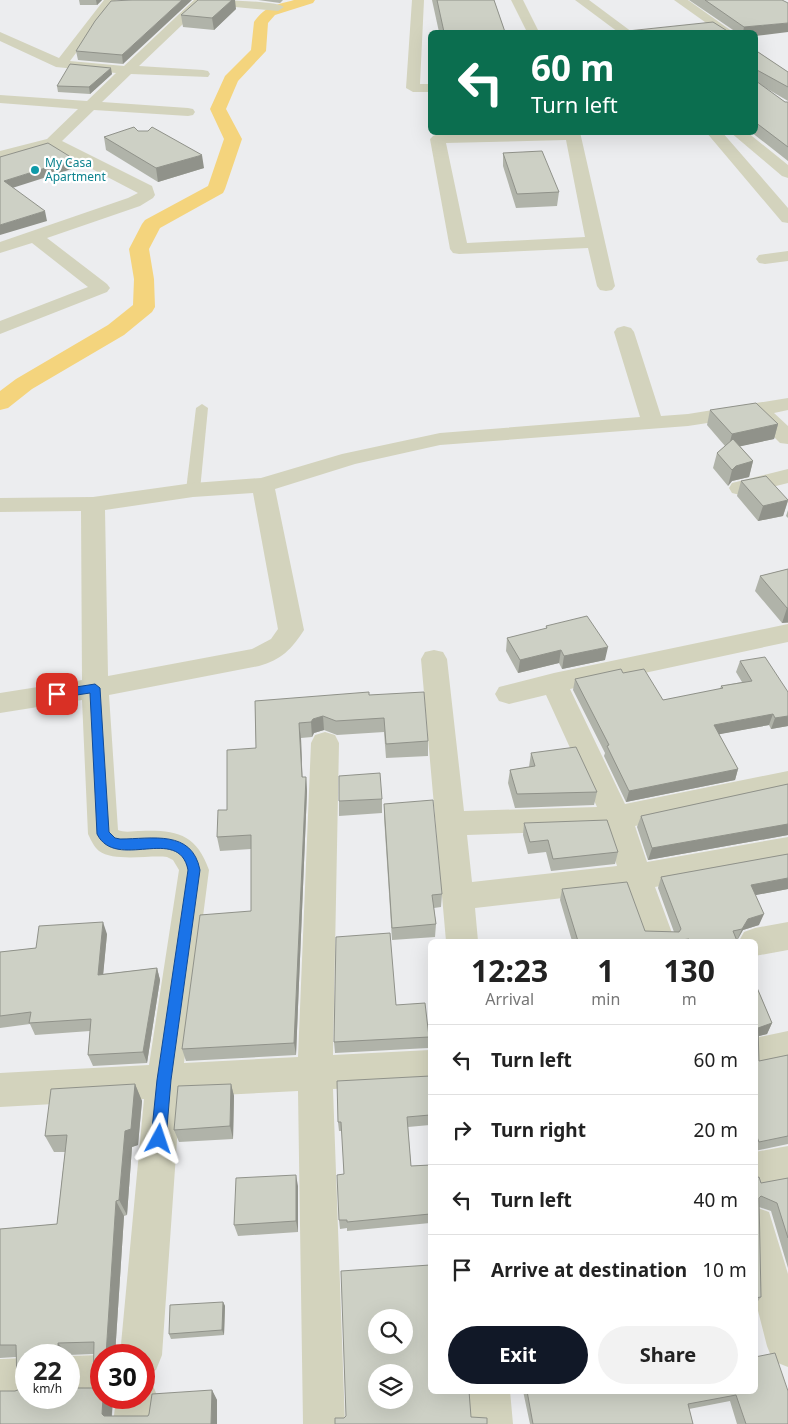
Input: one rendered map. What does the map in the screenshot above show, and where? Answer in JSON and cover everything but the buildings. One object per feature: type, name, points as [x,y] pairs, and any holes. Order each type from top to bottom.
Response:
[{"type":"street","points":[[0,156],[52,142],[201,0],[278,7]]},
{"type":"street","points":[[418,0],[413,88],[428,88]]},
{"type":"street","points":[[517,0],[532,30]]},
{"type":"street","points":[[581,0],[623,30]]},
{"type":"street","points":[[680,0],[724,30]]},
{"type":"street","points":[[61,64],[109,2],[124,4]]},
{"type":"street","points":[[0,36],[61,64],[204,74]]},
{"type":"street","points":[[0,99],[188,112]]},
{"type":"street","points":[[158,125],[170,110]]},
{"type":"street","points":[[545,135],[438,139],[459,249],[595,242]]},
{"type":"street","points":[[572,135],[606,286]]},
{"type":"street","points":[[716,135],[788,218]]},
{"type":"street","points":[[741,135],[788,173]]},
{"type":"street","points":[[0,248],[134,202],[147,195],[146,189],[52,142]]},
{"type":"street","points":[[0,328],[101,288],[28,239],[6,230]]},
{"type":"street","points":[[765,259],[788,256]]},
{"type":"street","points":[[624,332],[652,421]]},
{"type":"street","points":[[0,505],[93,504],[193,490],[263,485],[350,459],[440,439],[652,421],[688,420],[788,404]]},
{"type":"street","points":[[759,410],[788,438]]},
{"type":"street","points":[[740,488],[788,476]]},
{"type":"street","points":[[0,703],[95,688],[259,657],[280,645],[291,630],[263,485]]},
{"type":"street","points":[[93,504],[95,688],[103,834],[111,843],[169,843],[184,850],[192,861],[194,870],[164,1080],[142,1344]]},
{"type":"street","points":[[509,694],[788,633]]},
{"type":"street","points":[[434,659],[462,939]]},
{"type":"street","points":[[554,683],[617,818],[658,939]]},
{"type":"street","points":[[324,1424],[315,1072],[325,743]]},
{"type":"street","points":[[451,823],[617,818],[788,782]]},
{"type":"street","points":[[458,897],[636,877],[788,850]]},
{"type":"street","points":[[758,941],[788,936]]},
{"type":"street","points":[[758,1053],[788,1047]]},
{"type":"street","points":[[0,1090],[428,1067]]},
{"type":"street","points":[[758,1170],[788,1165]]},
{"type":"street","points":[[758,1239],[777,1322]]},
{"type":"street","points":[[0,1380],[15,1379]]},
{"type":"street","points":[[489,1394],[492,1424]]},
{"type":"street","points":[[134,1424],[136,1409]]},
{"type":"lane","points":[[193,490],[202,408]]},
{"type":"waterway","points":[[0,403],[24,384],[116,330],[144,307],[144,279],[139,249],[152,224],[216,189],[233,139],[218,109],[231,79],[258,51],[261,22],[270,12],[308,0]]},
{"type":"place","name":"My Casa Apartment","points":[[35,170]]},
{"type":"route","points":[[57,694],[95,688],[103,834],[111,843],[169,843],[184,850],[192,861],[194,870],[164,1080],[159,1139]]}]
